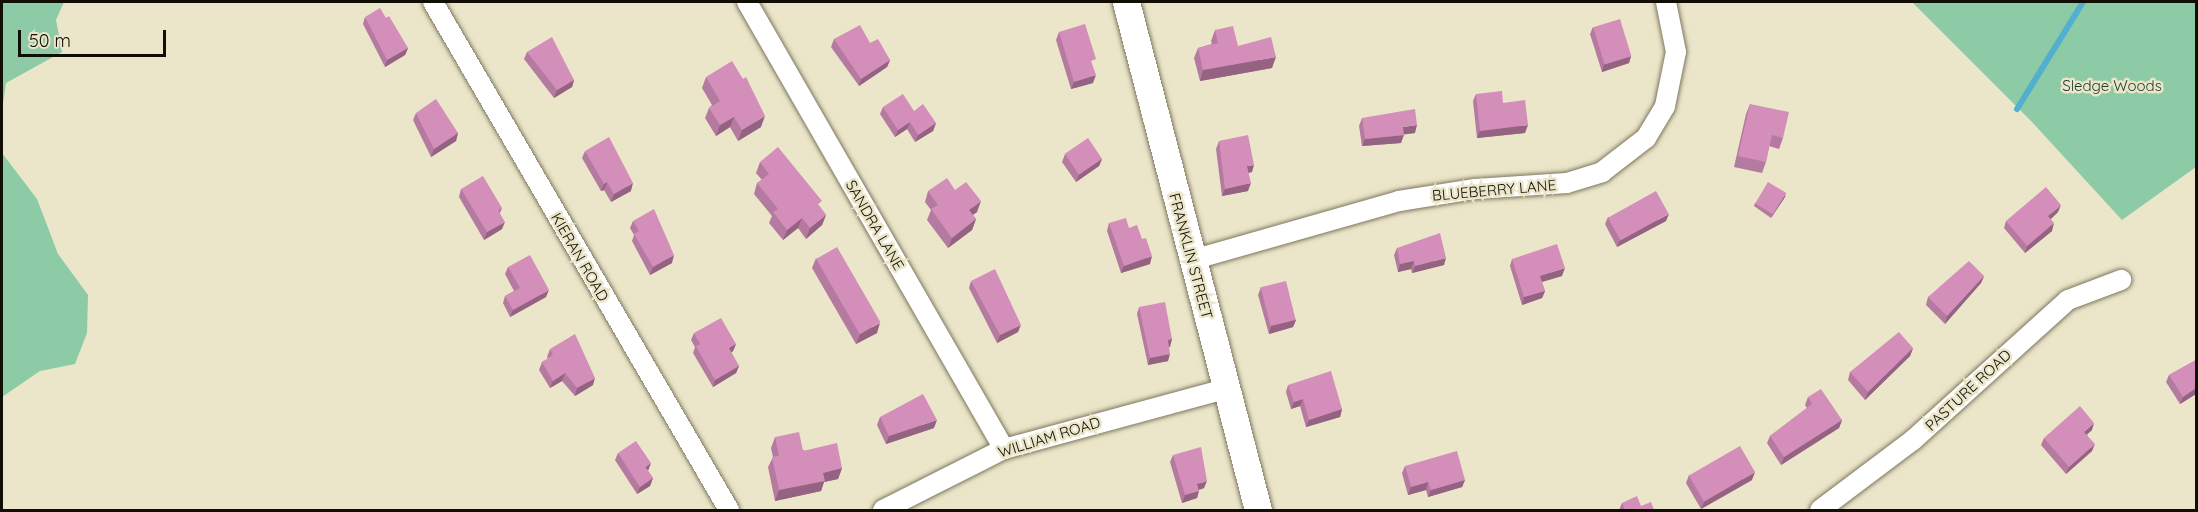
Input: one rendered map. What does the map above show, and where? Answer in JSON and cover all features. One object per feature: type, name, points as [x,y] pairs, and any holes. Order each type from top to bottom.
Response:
[{"type":"main road","name":"FRANKLIN STREET","points":[[1126,2],[1258,510]]},
{"type":"street","name":"KIERAN ROAD","points":[[433,2],[729,510]]},
{"type":"street","name":"SANDRA LANE","points":[[747,2],[1004,449]]},
{"type":"street","name":"BLUEBERRY LANE","points":[[1192,260],[1399,201],[1474,189],[1567,183],[1602,172],[1639,144],[1665,106],[1676,52],[1666,2]]},
{"type":"street","name":"PASTURE ROAD","points":[[1820,510],[1913,441],[2068,300],[2121,280]]},
{"type":"street","name":"WILLIAM ROAD","points":[[883,510],[1004,449],[1225,389]]},
{"type":"green space","points":[[2,2],[64,2],[56,20],[62,52],[6,83],[2,111]]},
{"type":"green space","name":"Sledge Woods","points":[[1912,2],[2196,2],[2196,167],[2122,220],[2032,122]]},
{"type":"green space","points":[[2,153],[37,199],[58,254],[88,295],[87,333],[75,364],[40,371],[2,397]]},
{"type":"building","points":[[380,8],[386,18],[389,16],[408,48],[387,60],[365,17]]},
{"type":"building","points":[[1620,19],[1631,56],[1605,64],[1593,27]]},
{"type":"building","points":[[1085,24],[1096,59],[1091,61],[1096,75],[1074,82],[1059,32]]},
{"type":"building","points":[[860,25],[870,43],[878,39],[890,60],[861,79],[834,39]]},
{"type":"building","points":[[1233,26],[1238,46],[1271,37],[1276,57],[1203,70],[1198,48],[1218,43],[1215,30]]},
{"type":"building","points":[[552,37],[574,80],[557,90],[527,52]]},
{"type":"building","points":[[732,61],[743,79],[746,77],[765,116],[742,130],[734,117],[720,125],[709,108],[720,101],[706,77]]},
{"type":"building","points":[[1502,91],[1503,103],[1525,100],[1528,125],[1480,131],[1476,94]]},
{"type":"building","points":[[903,94],[914,111],[923,104],[936,123],[918,135],[910,122],[898,130],[883,107]]},
{"type":"building","points":[[436,99],[458,133],[434,149],[416,113]]},
{"type":"building","points":[[1750,104],[1789,112],[1783,138],[1772,135],[1766,162],[1738,156]]},
{"type":"building","points":[[1415,109],[1417,125],[1403,127],[1404,135],[1365,139],[1362,118]]},
{"type":"building","points":[[1248,135],[1254,165],[1247,166],[1251,183],[1225,189],[1219,141]]},
{"type":"building","points":[[609,137],[633,183],[614,194],[607,182],[604,184],[585,151]]},
{"type":"building","points":[[1088,138],[1102,159],[1079,174],[1065,154]]},
{"type":"building","points":[[778,147],[822,201],[818,204],[826,215],[810,228],[802,218],[787,230],[773,212],[778,209],[757,183],[769,174],[760,162]]},
{"type":"building","points":[[483,176],[502,208],[498,210],[505,222],[487,232],[461,189]]},
{"type":"building","points":[[947,178],[955,190],[966,182],[981,201],[969,210],[976,219],[952,238],[931,209],[938,205],[928,191]]},
{"type":"building","points":[[1768,182],[1786,193],[1773,214],[1755,203]]},
{"type":"building","points":[[2046,187],[2061,205],[2048,216],[2054,223],[2027,246],[2006,221]]},
{"type":"building","points":[[1656,191],[1669,214],[1621,240],[1608,218]]},
{"type":"building","points":[[654,209],[674,255],[653,267],[634,234],[639,231],[633,221]]},
{"type":"building","points":[[1126,218],[1129,228],[1137,225],[1142,239],[1146,238],[1152,256],[1124,266],[1109,223]]},
{"type":"building","points":[[1440,233],[1446,258],[1415,266],[1414,261],[1400,264],[1397,248]]},
{"type":"building","points":[[1557,244],[1565,268],[1540,276],[1545,291],[1524,297],[1512,259]]},
{"type":"building","points":[[837,247],[880,322],[860,334],[816,259]]},
{"type":"building","points":[[530,255],[549,290],[513,310],[505,296],[520,288],[508,267]]},
{"type":"building","points":[[1969,261],[1984,276],[1947,316],[1928,297]]},
{"type":"building","points":[[995,269],[1021,325],[1000,335],[971,281]]},
{"type":"building","points":[[1286,281],[1296,320],[1270,326],[1261,287]]},
{"type":"building","points":[[1165,302],[1172,339],[1168,340],[1170,354],[1150,358],[1139,307]]},
{"type":"building","points":[[721,318],[736,344],[729,348],[739,366],[715,380],[696,346],[700,344],[694,333]]},
{"type":"building","points":[[1899,332],[1913,348],[1868,392],[1850,372]]},
{"type":"building","points":[[575,334],[595,378],[577,388],[565,373],[553,381],[542,362],[553,355],[550,349]]},
{"type":"building","points":[[2196,360],[2196,388],[2183,397],[2169,375]]},
{"type":"building","points":[[1331,371],[1342,409],[1309,420],[1303,399],[1294,402],[1288,385]]},
{"type":"building","points":[[1821,389],[1842,420],[1784,457],[1770,436],[1812,404],[1808,397]]},
{"type":"building","points":[[923,394],[937,420],[889,436],[880,417]]},
{"type":"building","points":[[2080,406],[2094,423],[2084,432],[2095,444],[2069,467],[2044,438]]},
{"type":"building","points":[[799,432],[803,451],[837,443],[842,468],[823,473],[825,481],[779,490],[772,457],[779,456],[775,437]]},
{"type":"building","points":[[636,441],[651,463],[645,467],[653,478],[640,487],[618,453]]},
{"type":"building","points":[[1740,446],[1755,472],[1704,501],[1689,476]]},
{"type":"building","points":[[1201,447],[1207,481],[1197,484],[1199,491],[1185,495],[1173,455]]},
{"type":"building","points":[[1457,451],[1465,480],[1431,490],[1428,482],[1411,487],[1405,466]]},
{"type":"building","points":[[1637,496],[1641,506],[1651,502],[1654,510],[1625,510],[1622,503]]},
{"type":"waterway","points":[[2017,109],[2083,2]]}]
